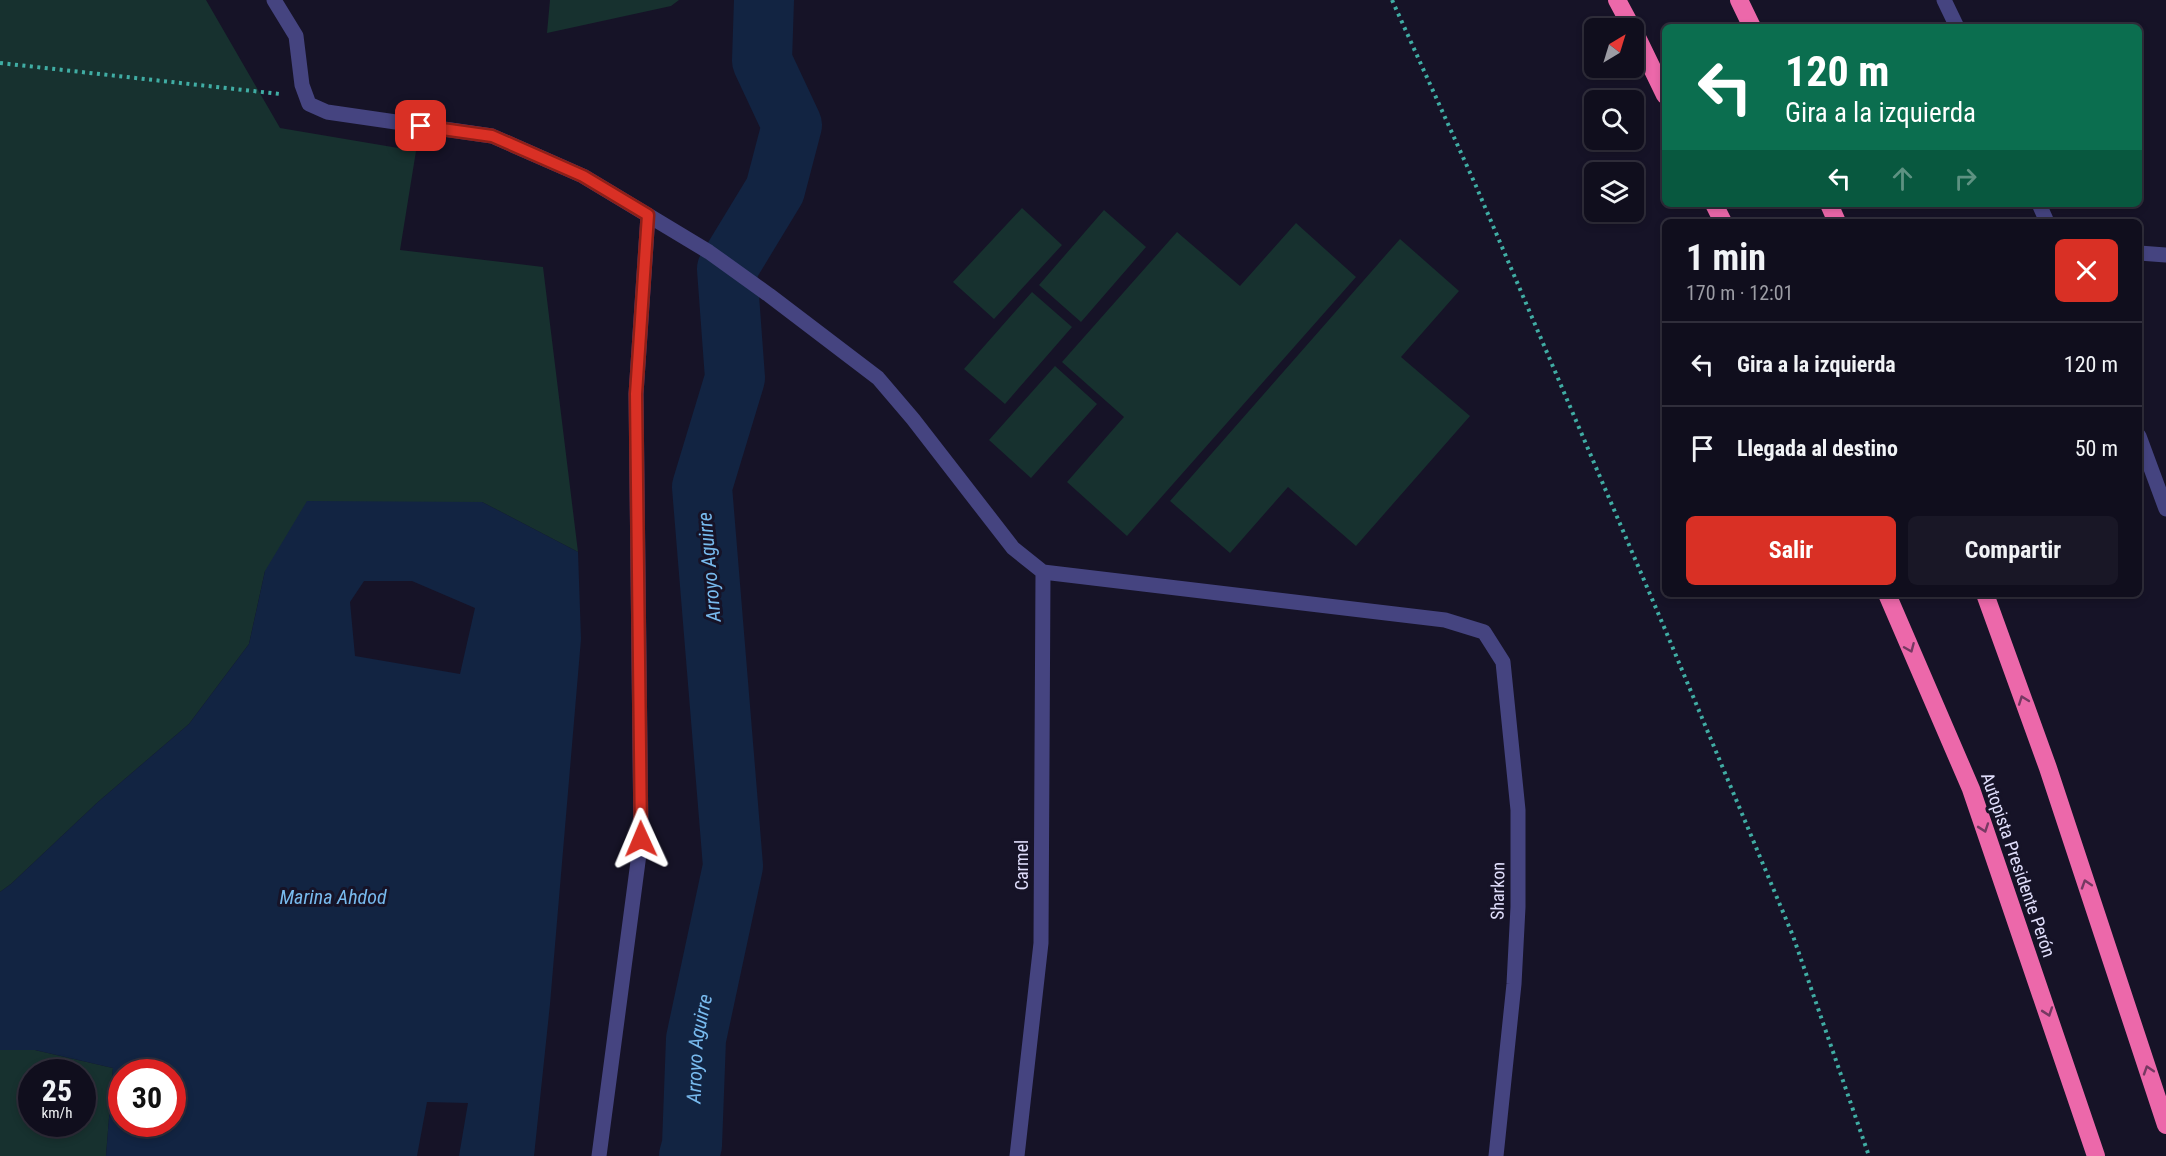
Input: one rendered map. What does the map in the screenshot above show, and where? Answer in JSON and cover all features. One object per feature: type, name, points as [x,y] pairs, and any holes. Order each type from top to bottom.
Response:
[{"type":"highway","points":[[1617,0],[1627,18]]},
{"type":"highway","points":[[1739,0],[1751,24]]},
{"type":"highway","points":[[1644,52],[1662,89]]},
{"type":"highway","name":"Autopista Presidente Perón","points":[[1888,597],[1971,789],[2096,1156]]},
{"type":"highway","points":[[1986,597],[2048,768],[2166,1125]]},
{"type":"street","points":[[274,0],[296,36],[302,85],[309,104],[327,112],[492,136],[583,176],[708,252],[878,378],[913,419],[1013,548],[1043,572]]},
{"type":"street","points":[[1944,0],[1956,24]]},
{"type":"street","points":[[599,1156],[641,839],[636,394],[648,215]]},
{"type":"street","points":[[2142,252],[2166,255]]},
{"type":"street","points":[[2142,444],[2166,508]]},
{"type":"street","name":"Sharkon","points":[[1043,572],[1445,620],[1484,632],[1503,662],[1518,810],[1518,907],[1514,984],[1496,1156]]},
{"type":"street","name":"Carmel","points":[[1017,1156],[1041,943],[1043,572]]},
{"type":"path","points":[[1392,0],[1509,263],[1793,936],[1869,1156]]},
{"type":"path","points":[[0,63],[296,96],[309,104]]},
{"type":"green space","points":[[0,0],[206,0],[280,128],[416,151],[400,250],[543,267],[578,552],[482,502],[265,571],[249,644],[189,724],[98,802],[0,892]]},
{"type":"green space","points":[[550,0],[679,0],[671,6],[547,33]]},
{"type":"green space","points":[[1022,208],[1062,245],[994,319],[953,282]]},
{"type":"green space","points":[[1104,210],[1146,247],[1081,322],[1039,285]]},
{"type":"green space","points":[[1296,223],[1356,277],[1127,536],[1067,482],[1124,417],[1062,362],[1177,232],[1240,286]]},
{"type":"green space","points":[[1400,239],[1459,291],[1401,357],[1470,416],[1356,546],[1288,487],[1230,553],[1170,501]]},
{"type":"green space","points":[[1032,292],[1072,327],[1005,404],[964,369]]},
{"type":"green space","points":[[1055,366],[1097,404],[1031,478],[989,440]]},
{"type":"green space","points":[[0,1050],[35,1050],[74,1059],[18,1059],[18,1137],[96,1137],[96,1064],[108,1067],[106,1156],[0,1156]]},
{"type":"water","name":"Marina Ahdod","points":[[307,501],[482,502],[578,552],[581,639],[550,1004],[534,1156],[459,1156],[468,1103],[427,1102],[417,1156],[106,1156],[108,1131],[108,1137],[186,1137],[186,1059],[108,1059],[108,1067],[96,1064],[96,1059],[74,1059],[35,1050],[0,1050],[0,892],[98,802],[189,724],[249,644],[265,571]],"holes":[[[364,581],[412,581],[475,608],[460,674],[355,656],[350,602]]]},
{"type":"waterway","name":"Arroyo Aguirre","points":[[689,1156],[692,1145],[696,1039],[733,866],[702,487],[735,378],[727,269],[775,190],[792,125],[762,61],[764,0]]},
{"type":"route","points":[[421,126],[492,136],[583,176],[648,215],[636,394],[641,839]]}]
